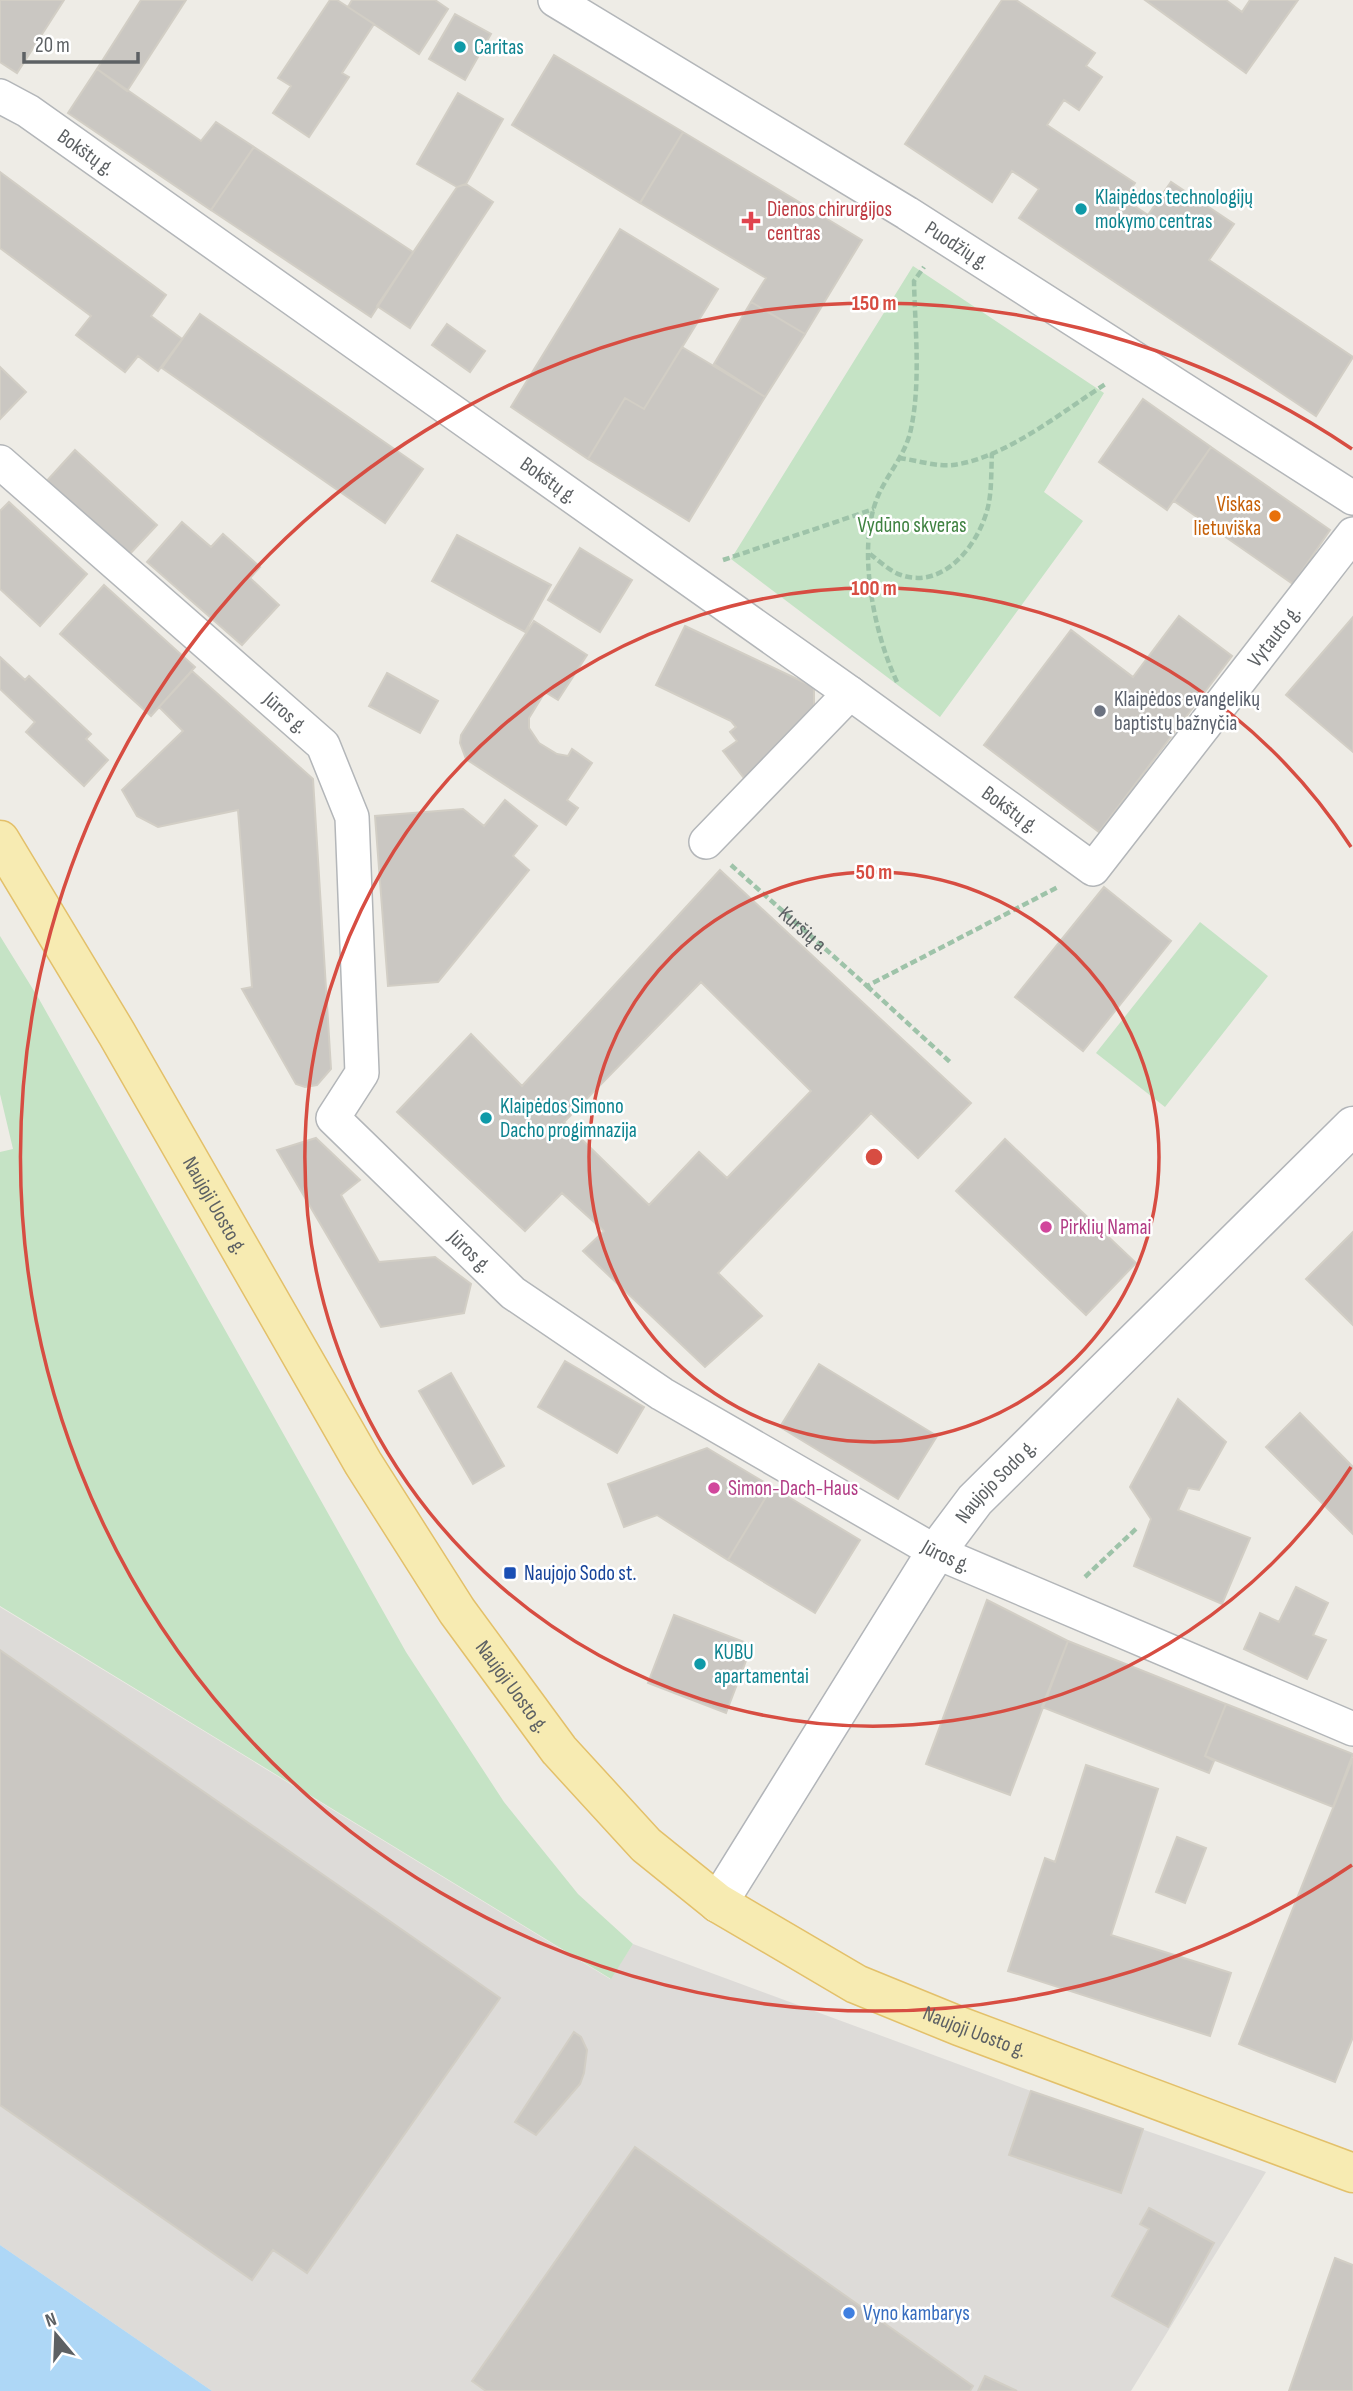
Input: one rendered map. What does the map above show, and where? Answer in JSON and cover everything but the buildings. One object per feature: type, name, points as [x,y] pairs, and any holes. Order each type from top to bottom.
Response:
[{"type":"main road","name":"Naujoji Uosto g.","points":[[0,841],[117,1034],[363,1463],[457,1611],[559,1750],[646,1845],[718,1903],[856,1984],[959,2026],[1353,2173]]},
{"type":"main road","name":"Naujojo Sodo g.","points":[[718,1903],[936,1552],[975,1500],[1353,1126]]},
{"type":"street","name":"Puodžių g.","points":[[555,0],[944,237],[1353,498]]},
{"type":"street","name":"Bokštų g.","points":[[0,96],[28,111],[897,726],[1093,869]]},
{"type":"street","name":"Jūros g.","points":[[0,462],[323,745],[352,817],[362,1073],[333,1118],[513,1293],[662,1394],[936,1552],[1353,1730]]},
{"type":"street","name":"Vytauto g.","points":[[1093,869],[1353,534]]},
{"type":"street","points":[[706,842],[850,693]]},
{"type":"path","points":[[897,726],[908,705],[884,654],[874,617],[869,553],[874,509],[910,433],[916,399],[914,281],[944,237]]},
{"type":"path","points":[[899,458],[952,466],[992,453],[1141,363]]},
{"type":"path","points":[[869,553],[900,575],[924,579],[946,570],[966,552],[981,527],[989,504],[992,453]]},
{"type":"path","points":[[682,574],[874,509]]},
{"type":"path","name":"Kuršių a.","points":[[706,842],[950,1062]]},
{"type":"path","points":[[867,986],[1093,869]]},
{"type":"path","points":[[1061,1605],[1092,1568],[1138,1527]]},
{"type":"shaded area","points":[[0,1607],[610,1979],[633,1944],[1031,2091],[1266,2172],[1131,2391],[212,2391],[0,2245]]},
{"type":"green space","name":"Vydūno skveras","points":[[913,266],[1104,393],[1044,492],[1083,521],[940,717],[731,559]]},
{"type":"green space","points":[[1200,922],[1268,976],[1165,1107],[1096,1053]]},
{"type":"green space","points":[[0,936],[39,999],[406,1652],[504,1802],[578,1894],[633,1944],[611,1979],[0,1606],[0,1152],[13,1149],[0,1094]]},
{"type":"water","points":[[0,2245],[212,2391],[0,2391]]},
{"type":"place","name":"Caritas","points":[[460,47]]},
{"type":"place","name":"Klaipėdos technologijų mokymo centras","points":[[1081,209]]},
{"type":"place","name":"Dienos chirurgijos centras","points":[[751,221]]},
{"type":"place","name":"Viskas lietuviška","points":[[1275,516]]},
{"type":"place","name":"Klaipėdos evangelikų baptistų bažnyčia","points":[[1100,711]]},
{"type":"place","name":"Klaipėdos Simono Dacho progimnazija","points":[[486,1118]]},
{"type":"place","name":"Pirklių Namai","points":[[1046,1227]]},
{"type":"place","name":"Simon-Dach-Haus","points":[[714,1488]]},
{"type":"place","name":"Naujojo Sodo st.","points":[[510,1573]]},
{"type":"place","name":"KUBU apartamentai","points":[[700,1664]]},
{"type":"place","name":"Vyno kambarys","points":[[849,2313]]}]
